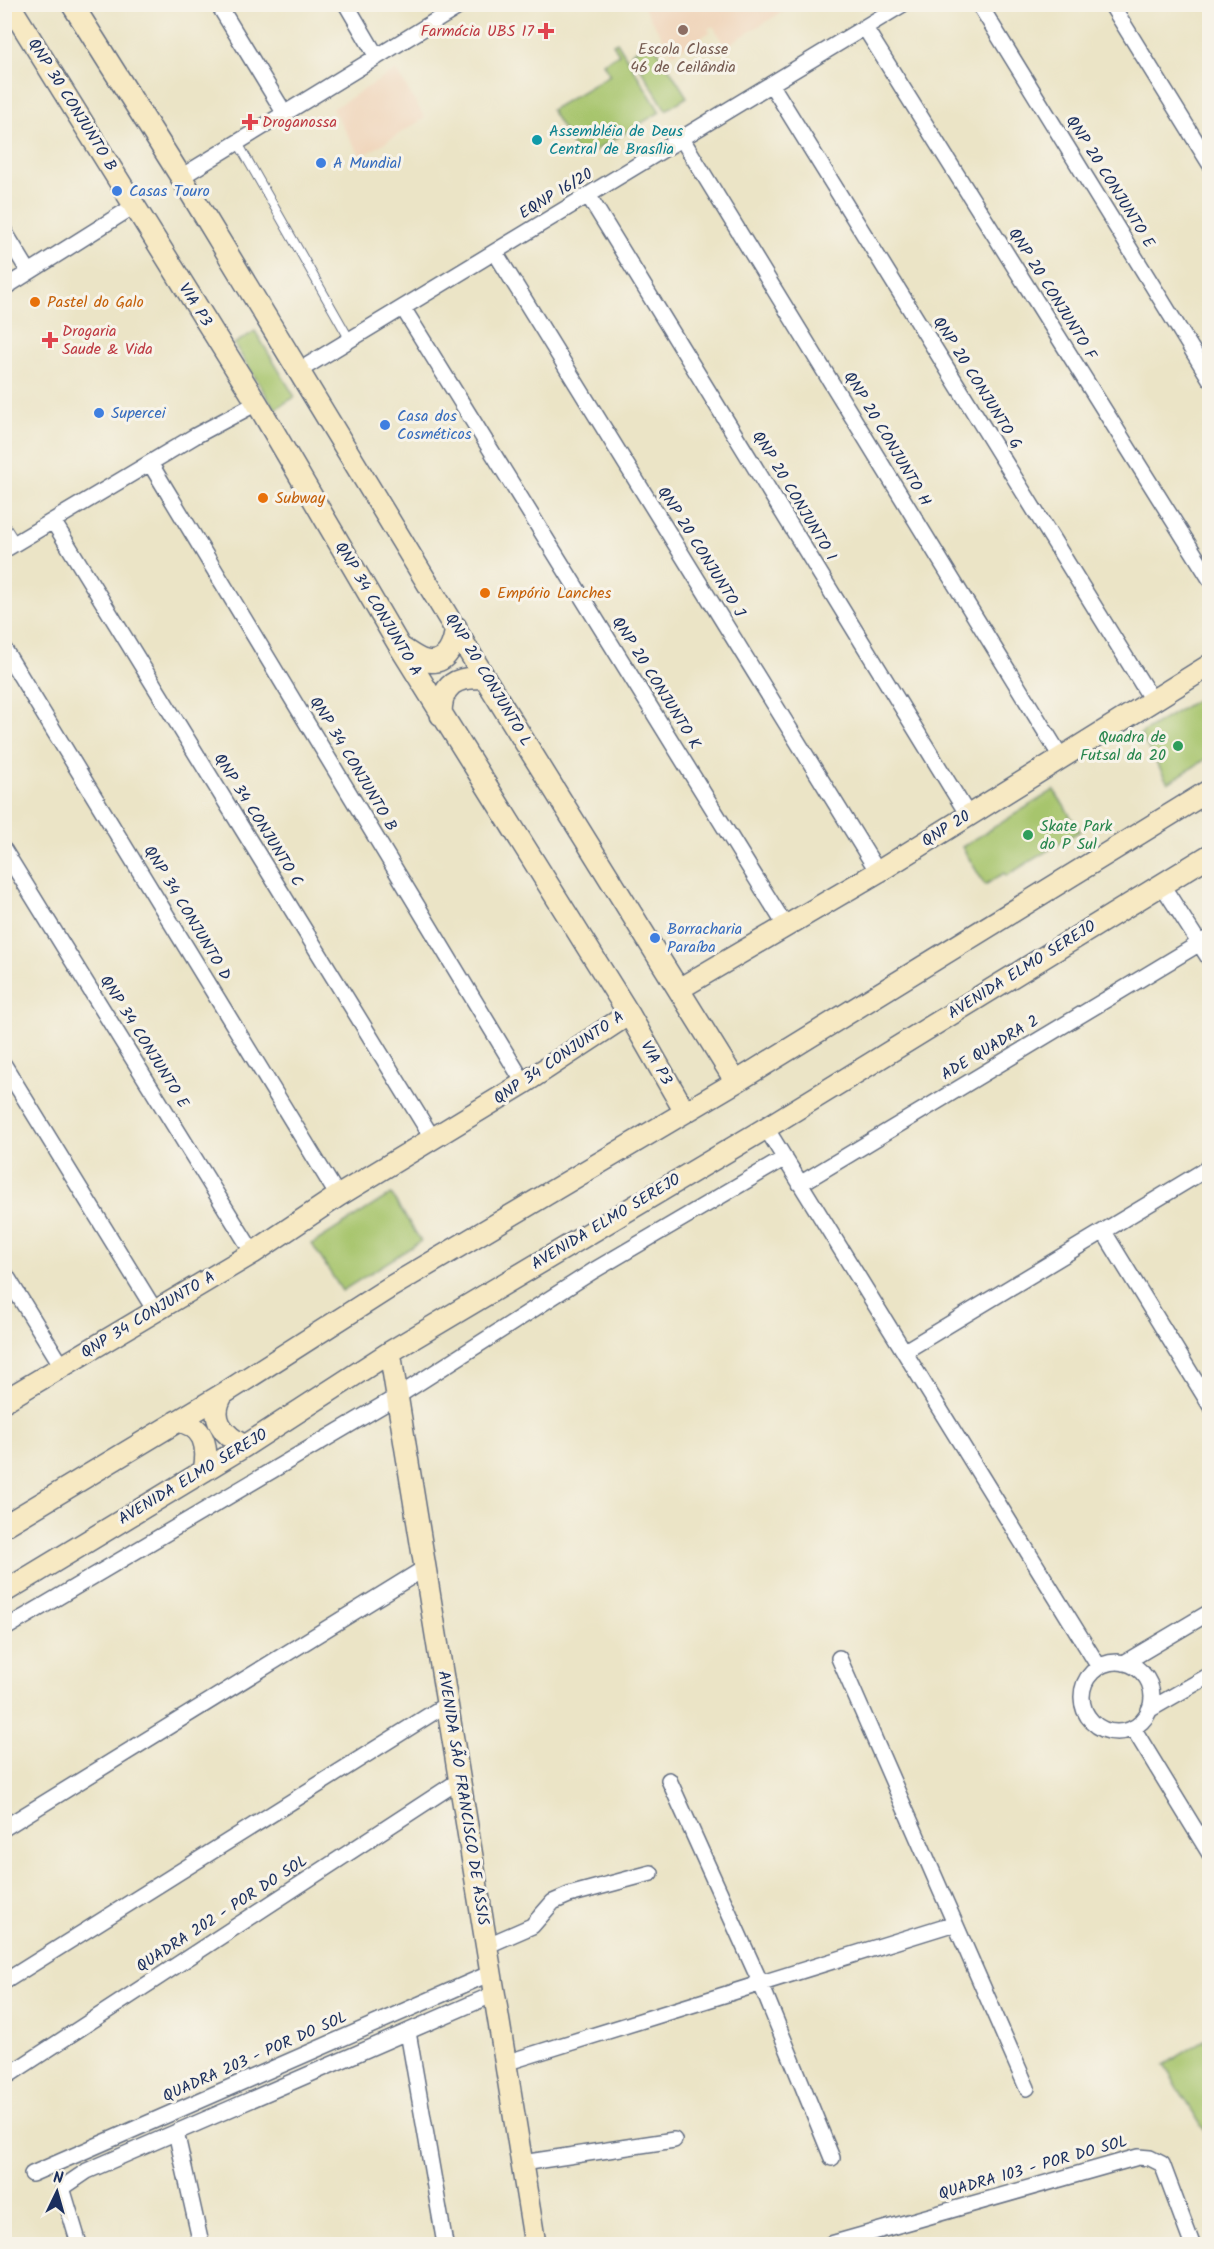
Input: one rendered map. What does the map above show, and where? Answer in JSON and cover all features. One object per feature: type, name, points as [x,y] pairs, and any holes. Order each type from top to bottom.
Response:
[{"type":"street","name":"QNP 30 CONJUNTO B","points":[[9,4],[134,206]]},
{"type":"street","points":[[72,4],[300,370]]},
{"type":"street","points":[[218,4],[285,114]]},
{"type":"street","points":[[346,4],[377,57]]},
{"type":"street","points":[[181,177],[463,4]]},
{"type":"street","name":"EQNP 16/20","points":[[300,370],[903,4]]},
{"type":"street","name":"QNP 20 CONJUNTO E","points":[[980,4],[1209,379]]},
{"type":"street","points":[[1111,4],[1209,164]]},
{"type":"street","name":"QNP 20 CONJUNTO F","points":[[865,28],[1209,579]]},
{"type":"street","name":"QNP 20 CONJUNTO G","points":[[771,84],[1152,700]]},
{"type":"street","name":"QNP 20 CONJUNTO H","points":[[682,138],[1061,758]]},
{"type":"street","name":"QNP 20 CONJUNTO I","points":[[588,195],[968,815]]},
{"type":"street","points":[[4,288],[134,206]]},
{"type":"street","name":"VIA P3","points":[[134,206],[256,404]]},
{"type":"street","points":[[4,231],[29,272]]},
{"type":"street","name":"QNP 20 CONJUNTO J","points":[[495,252],[878,872]]},
{"type":"street","name":"QNP 20 CONJUNTO K","points":[[403,308],[785,925]]},
{"type":"street","name":"QNP 20 CONJUNTO L","points":[[300,370],[485,678],[679,989]]},
{"type":"street","points":[[10,546],[150,463],[256,404]]},
{"type":"street","name":"QNP 34 CONJUNTO A","points":[[4,1401],[154,1309],[253,1253],[338,1196],[524,1083],[629,1014],[441,715],[256,404]]},
{"type":"street","name":"QNP 34 CONJUNTO B","points":[[150,463],[524,1083]]},
{"type":"street","name":"QNP 34 CONJUNTO C","points":[[52,521],[433,1139]]},
{"type":"street","points":[[400,647],[425,661],[441,659],[453,647],[456,627]]},
{"type":"street","name":"QNP 34 CONJUNTO D","points":[[4,649],[338,1196]]},
{"type":"street","name":"QNP 20","points":[[679,989],[878,872],[1209,665]]},
{"type":"street","points":[[441,715],[441,699],[447,689],[460,680],[485,678]]},
{"type":"street","points":[[4,1526],[223,1394],[392,1286],[684,1110],[735,1082],[1209,790]]},
{"type":"street","name":"QNP 34 CONJUNTO E","points":[[4,850],[253,1253]]},
{"type":"street","name":"AVENIDA ELMO SEREJO","points":[[4,1592],[245,1446],[390,1352],[766,1128],[1209,855]]},
{"type":"street","points":[[1162,885],[1204,940],[1209,960]]},
{"type":"street","name":"ADE QUADRA 2","points":[[800,1184],[1204,940]]},
{"type":"street","points":[[679,989],[735,1082]]},
{"type":"street","name":"VIA P3","points":[[629,1014],[684,1110]]},
{"type":"street","points":[[4,1065],[154,1309]]},
{"type":"street","points":[[766,1128],[1099,1667]]},
{"type":"street","points":[[4,1629],[398,1396],[593,1271],[784,1158]]},
{"type":"street","points":[[905,1352],[1209,1167]]},
{"type":"street","points":[[1104,1232],[1209,1405]]},
{"type":"street","points":[[4,1272],[62,1366]]},
{"type":"street","name":"AVENIDA SÃO FRANCISCO DE ASSIS","points":[[390,1352],[535,2244]]},
{"type":"street","points":[[223,1394],[216,1404],[216,1418],[222,1430],[245,1446]]},
{"type":"street","points":[[177,1421],[188,1423],[199,1431],[206,1442],[207,1455],[204,1471]]},
{"type":"street","points":[[4,1828],[425,1568]]},
{"type":"street","points":[[1124,1663],[1209,1612]]},
{"type":"street","points":[[839,1658],[1027,2088]]},
{"type":"street","points":[[1149,1710],[1152,1700],[1148,1681],[1134,1667],[1124,1663],[1111,1663],[1099,1667],[1085,1683],[1082,1693],[1086,1714],[1102,1728],[1112,1731],[1133,1728],[1149,1710],[1209,1675]]},
{"type":"street","points":[[4,1982],[447,1704]]},
{"type":"street","points":[[1133,1728],[1209,1854]]},
{"type":"street","name":"QUADRA 202 - POR DO SOL","points":[[4,2078],[460,1780]]},
{"type":"street","points":[[669,1780],[761,1984],[832,2158]]},
{"type":"street","points":[[486,1946],[532,1926],[553,1902],[569,1894],[651,1873]]},
{"type":"street","points":[[505,2063],[955,1923]]},
{"type":"street","name":"QUADRA 203 - POR DO SOL","points":[[33,2174],[491,1973]]},
{"type":"street","points":[[79,2244],[63,2198],[64,2186],[87,2172],[494,1994]]},
{"type":"street","points":[[408,2032],[445,2244]]},
{"type":"street","points":[[176,2132],[201,2244]]},
{"type":"street","points":[[522,2163],[674,2140]]},
{"type":"street","name":"QUADRA 103 - POR DO SOL","points":[[831,2244],[1138,2157],[1150,2158],[1162,2164],[1192,2244]]},
{"type":"lane","points":[[238,143],[350,340]]},
{"type":"lane","points":[[4,525],[10,546]]},
{"type":"shaded area","name":"Escola Classe 46 de Ceilândia","points":[[642,5],[794,5],[726,46],[713,26],[708,29],[710,32],[673,54]]},
{"type":"shaded area","points":[[396,70],[425,118],[361,157],[332,109]]},
{"type":"green space","points":[[652,41],[687,97],[666,110],[631,53]]},
{"type":"green space","points":[[617,42],[660,112],[581,159],[551,110],[610,75],[603,63],[619,54],[613,44]]},
{"type":"green space","points":[[255,331],[295,397],[275,409],[234,344]]},
{"type":"green space","name":"Quadra de Futsal da 20","points":[[1209,692],[1209,757],[1168,783],[1140,734]]},
{"type":"green space","name":"Skate Park do P Sul","points":[[1054,790],[1080,831],[1006,876],[1004,873],[985,885],[962,847]]},
{"type":"green space","points":[[391,1194],[421,1241],[342,1291],[312,1244]]},
{"type":"green space","points":[[1209,2037],[1209,2138],[1164,2065]]},
{"type":"place","name":"Escola Classe 46 de Ceilândia","points":[[683,30]]},
{"type":"place","name":"Farmácia UBS 17","points":[[546,31]]},
{"type":"place","name":"Droganossa","points":[[250,122]]},
{"type":"place","name":"Assembléia de Deus Central de Brasília","points":[[537,140]]},
{"type":"place","name":"A Mundial","points":[[321,163]]},
{"type":"place","name":"Casas Touro","points":[[117,191]]},
{"type":"place","name":"Pastel do Galo","points":[[35,302]]},
{"type":"place","name":"Drogaria Saude & Vida","points":[[50,340]]},
{"type":"place","name":"Supercei","points":[[99,413]]},
{"type":"place","name":"Casa dos Cosméticos","points":[[385,425]]},
{"type":"place","name":"Subway","points":[[263,498]]},
{"type":"place","name":"Empório Lanches","points":[[485,593]]},
{"type":"place","name":"Quadra de Futsal da 20","points":[[1178,746]]},
{"type":"place","name":"Skate Park do P Sul","points":[[1028,835]]},
{"type":"place","name":"Borracharia Paraíba","points":[[655,938]]}]
